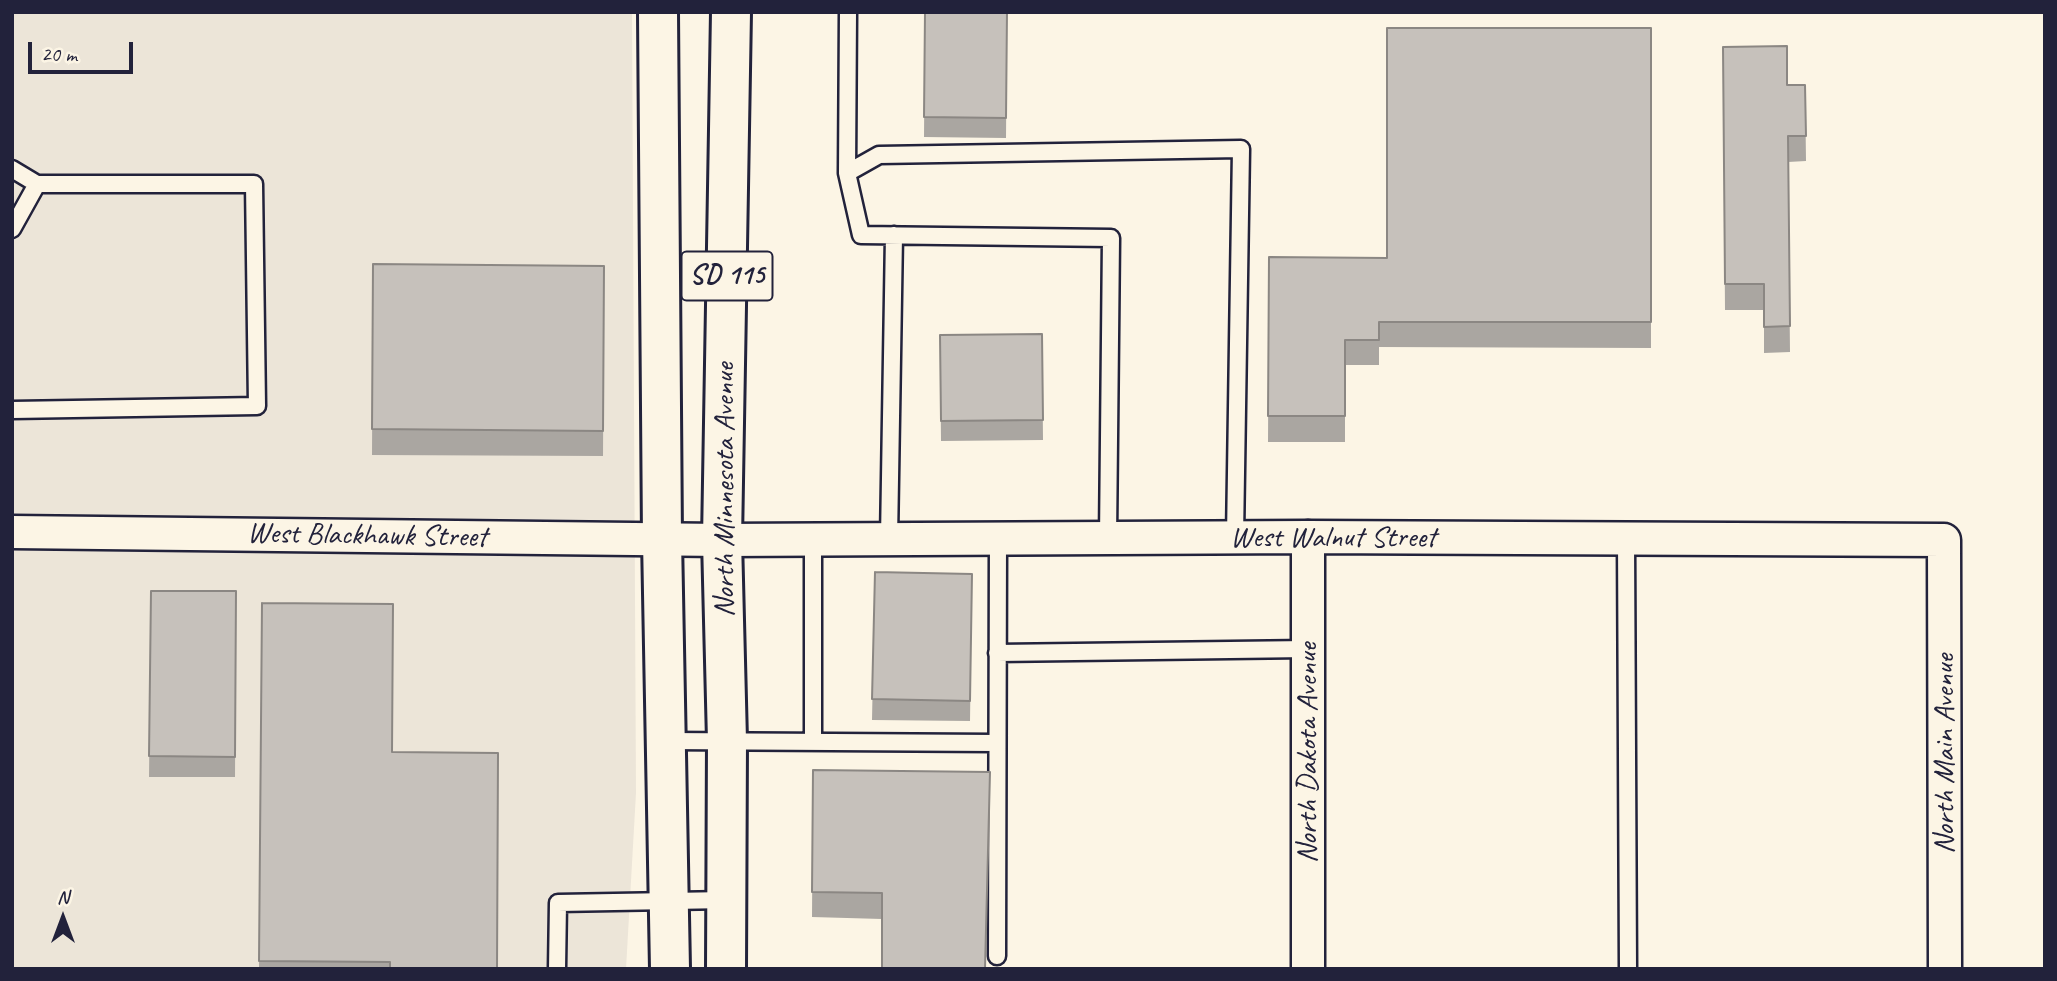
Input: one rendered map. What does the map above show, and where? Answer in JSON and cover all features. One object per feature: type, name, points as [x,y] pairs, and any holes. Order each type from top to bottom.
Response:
[{"type":"main road","name":"North Minnesota Avenue","points":[[658,12],[662,539],[670,969]]},
{"type":"main road","name":"North Minnesota Avenue","points":[[726,969],[727,741],[722,540],[731,12]]},
{"type":"street","name":"West Blackhawk Street","points":[[12,532],[722,540]]},
{"type":"street","name":"West Walnut Street","points":[[722,540],[1235,537],[1944,540]]},
{"type":"street","name":"North Dakota Avenue","points":[[1308,537],[1308,969]]},
{"type":"street","name":"North Main Avenue","points":[[1944,540],[1945,969]]},
{"type":"lane","points":[[848,12],[847,173],[861,235],[1111,238],[1108,538]]},
{"type":"lane","points":[[847,173],[879,155],[1241,149],[1235,537]]},
{"type":"lane","points":[[12,169],[37,184],[254,184],[257,406],[12,410]]},
{"type":"lane","points":[[12,229],[37,184]]},
{"type":"lane","points":[[889,539],[894,235]]},
{"type":"lane","points":[[997,956],[998,538]]},
{"type":"lane","points":[[813,539],[813,741]]},
{"type":"lane","points":[[1626,539],[1628,969]]},
{"type":"lane","points":[[997,653],[1308,649]]},
{"type":"lane","points":[[666,741],[996,743]]},
{"type":"lane","points":[[557,969],[558,903],[727,900]]},
{"type":"shaded area","points":[[12,12],[632,12],[636,793],[626,969],[12,969]]},
{"type":"building","points":[[925,12],[1007,12],[1006,118],[924,117]]},
{"type":"building","points":[[1387,28],[1651,28],[1651,322],[1379,322],[1379,340],[1345,340],[1345,416],[1268,416],[1269,257],[1387,258]]},
{"type":"building","points":[[1787,46],[1787,85],[1805,85],[1806,136],[1788,136],[1790,326],[1764,327],[1764,284],[1725,284],[1723,47]]},
{"type":"building","points":[[373,264],[604,266],[603,431],[372,429]]},
{"type":"building","points":[[1042,334],[1043,420],[941,421],[940,335]]},
{"type":"building","points":[[875,572],[972,574],[970,701],[872,699]]},
{"type":"building","points":[[151,591],[236,591],[235,757],[149,756]]},
{"type":"building","points":[[262,603],[393,604],[392,752],[498,753],[497,969],[390,969],[390,962],[259,961]]},
{"type":"building","points":[[813,770],[990,772],[985,969],[882,969],[882,893],[812,892]]}]
